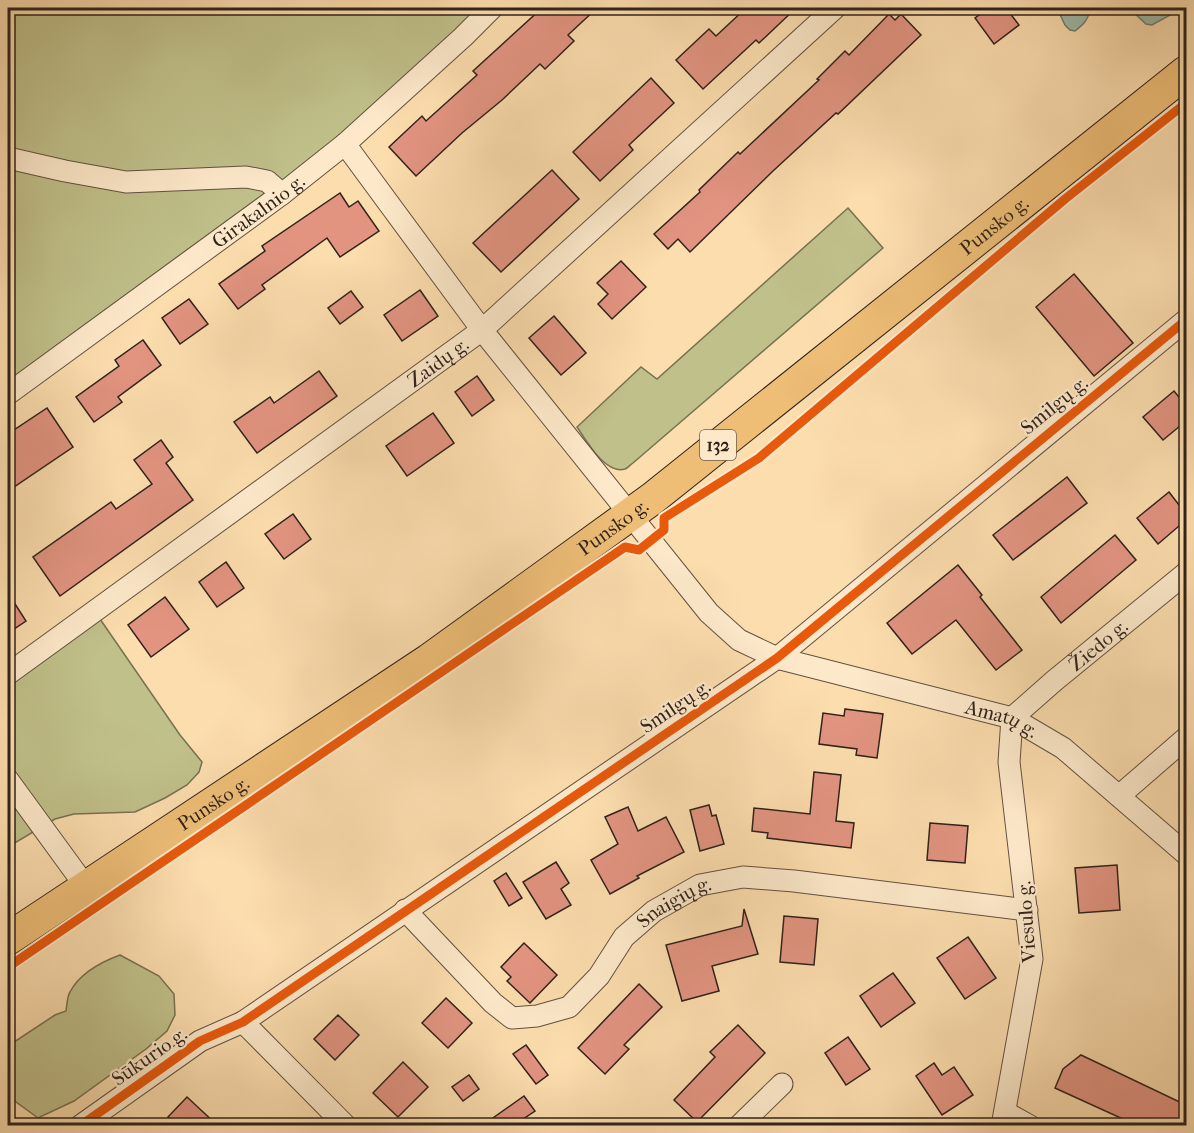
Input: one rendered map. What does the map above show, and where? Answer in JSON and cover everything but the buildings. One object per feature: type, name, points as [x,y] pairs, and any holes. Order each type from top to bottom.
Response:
[{"type":"main road","name":"Punsko g.","points":[[8,939],[429,660],[631,514],[1186,72]]},
{"type":"street","name":"Girakalnio g.","points":[[8,394],[282,194],[345,144],[492,8]]},
{"type":"street","name":"Zaidų g.","points":[[8,674],[482,330],[835,8]]},
{"type":"street","name":"Amatų g.","points":[[345,144],[482,330],[709,613],[739,640],[777,658],[1012,718],[1063,748],[1186,854]]},
{"type":"street","points":[[8,158],[126,182],[246,177],[267,181],[282,194]]},
{"type":"street","name":"Smilgų g.","points":[[243,1022],[777,658],[1186,320]]},
{"type":"street","name":"Žiedo g.","points":[[1012,718],[1186,573]]},
{"type":"street","name":"Viesulo g.","points":[[1004,1119],[1032,959],[1009,762],[1012,718]]},
{"type":"street","points":[[1119,796],[1186,738]]},
{"type":"street","points":[[8,780],[86,887]]},
{"type":"street","name":"Snaigių g.","points":[[405,910],[493,1004],[512,1018],[537,1017],[570,1007],[598,976],[624,937],[654,911],[700,885],[743,877],[794,881],[1027,910]]},
{"type":"street","points":[[243,1022],[346,1125]]},
{"type":"street","name":"Sūkurio g.","points":[[90,1123],[200,1041],[243,1022]]},
{"type":"street","points":[[739,1125],[782,1084]]},
{"type":"street","points":[[1004,1119],[1030,1125]]},
{"type":"green space","points":[[8,8],[484,8],[317,155],[8,381]]},
{"type":"green space","points":[[848,208],[883,248],[628,467],[618,469],[603,462],[577,427],[641,367],[657,379]]},
{"type":"green space","points":[[100,619],[180,735],[202,762],[199,772],[187,785],[135,812],[74,814],[55,819],[8,847],[8,683]]},
{"type":"green space","points":[[120,955],[159,976],[174,994],[175,1015],[167,1031],[74,1101],[38,1118],[8,1096],[8,1046],[55,1015],[66,1011],[69,994],[79,979],[98,965]]},
{"type":"shaded area","points":[[1057,8],[1090,8],[1086,21],[1075,31],[1065,25]]},
{"type":"shaded area","points":[[1129,8],[1177,8],[1172,14],[1152,25],[1146,24]]},
{"type":"cycle path","points":[[8,967],[625,547],[639,550],[664,530],[664,518],[759,458],[1065,199],[1186,103]]},
{"type":"cycle path","points":[[80,1126],[200,1041],[243,1022],[777,658],[1186,320]]}]
